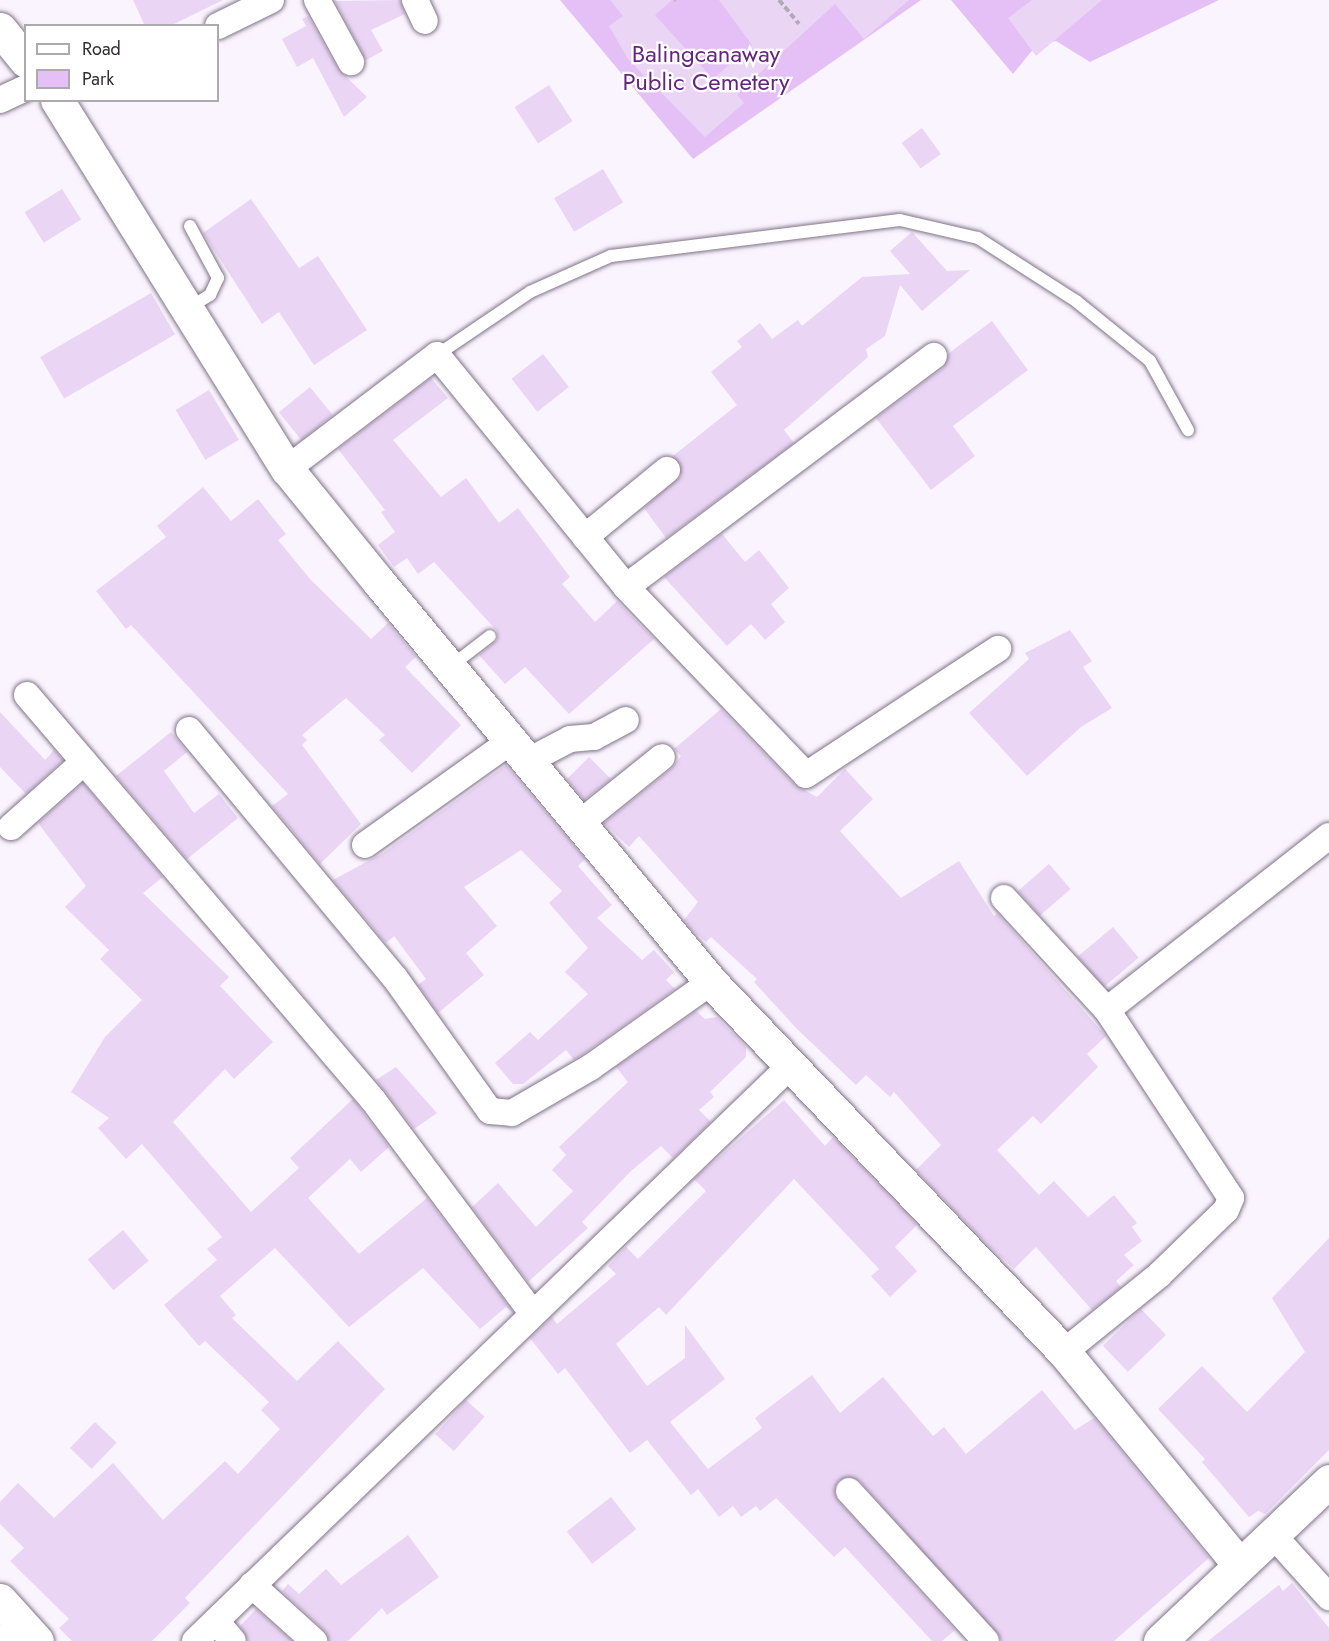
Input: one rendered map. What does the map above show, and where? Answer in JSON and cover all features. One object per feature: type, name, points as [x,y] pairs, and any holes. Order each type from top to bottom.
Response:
[{"type":"street","points":[[219,26],[271,0]]},
{"type":"street","points":[[317,0],[351,62]]},
{"type":"street","points":[[0,28],[24,58]]},
{"type":"street","points":[[0,100],[24,89]]},
{"type":"street","points":[[61,102],[287,469],[711,982],[1064,1352],[1239,1564]]},
{"type":"street","points":[[287,469],[437,355],[626,587],[806,775],[998,649]]},
{"type":"street","points":[[626,587],[934,356]]},
{"type":"street","points":[[585,537],[667,470]]},
{"type":"street","points":[[27,695],[372,1100],[531,1311]]},
{"type":"street","points":[[365,844],[520,751],[570,739],[594,737],[626,720]]},
{"type":"street","points":[[189,730],[395,978],[490,1111],[512,1113],[591,1067],[711,982]]},
{"type":"street","points":[[579,823],[662,757]]},
{"type":"street","points":[[11,827],[84,762]]},
{"type":"street","points":[[1107,1010],[1329,836]]},
{"type":"street","points":[[1004,898],[1107,1010],[1231,1198],[1226,1210],[1159,1275],[1064,1352]]},
{"type":"street","points":[[195,1641],[531,1311],[790,1066]]},
{"type":"street","points":[[1160,1641],[1239,1564],[1273,1536],[1329,1480]]},
{"type":"street","points":[[849,1491],[986,1641]]},
{"type":"street","points":[[1273,1536],[1329,1597]]},
{"type":"street","points":[[252,1585],[314,1641]]},
{"type":"street","points":[[216,1621],[232,1641]]},
{"type":"lane","points":[[437,355],[530,292],[611,256],[900,220],[978,238],[1076,301],[1150,362],[1188,430]]},
{"type":"lane","points":[[188,309],[210,296],[218,278],[190,226]]},
{"type":"lane","points":[[450,667],[490,636]]},
{"type":"path","points":[[779,0],[799,24]]},
{"type":"green space","name":"Balingcanaway Public Cemetery","points":[[560,0],[921,0],[693,159]]},
{"type":"green space","points":[[951,0],[1219,0],[1090,62],[1056,41],[1035,47],[1013,74]]},
{"type":"building","points":[[133,0],[223,0],[174,24],[144,24]]},
{"type":"building","points":[[400,0],[405,14],[371,30],[383,51],[366,60],[335,1]]},
{"type":"building","points":[[610,0],[672,0],[655,15],[713,79],[752,45],[719,0],[909,0],[864,39],[835,4],[737,94],[744,103],[705,137],[628,59],[609,26],[623,16]]},
{"type":"building","points":[[1032,0],[1102,0],[1036,56],[1008,18]]},
{"type":"building","points":[[308,16],[338,69],[367,97],[344,117],[313,58],[297,67],[282,39],[306,26],[302,19]]},
{"type":"building","points":[[549,85],[572,121],[538,143],[515,107]]},
{"type":"building","points":[[922,128],[941,154],[921,169],[902,143]]},
{"type":"building","points":[[603,169],[623,202],[574,232],[554,198]]},
{"type":"building","points":[[62,189],[81,220],[44,243],[25,212]]},
{"type":"building","points":[[251,199],[299,268],[318,256],[367,330],[314,365],[279,312],[262,324],[203,233]]},
{"type":"building","points":[[912,232],[947,271],[970,270],[922,311],[900,285],[885,336],[866,349],[868,357],[784,430],[794,443],[666,538],[644,508],[681,476],[673,456],[737,405],[711,372],[742,347],[737,341],[760,323],[772,339],[798,320],[802,326],[862,277],[910,274],[890,251]]},
{"type":"building","points":[[151,293],[175,335],[64,399],[40,357]]},
{"type":"building","points":[[992,321],[1028,370],[953,426],[975,456],[931,490],[876,418],[943,368],[949,353]]},
{"type":"building","points":[[543,354],[569,387],[537,412],[511,379]]},
{"type":"building","points":[[431,378],[448,398],[393,440],[441,497],[466,478],[499,523],[518,508],[570,577],[562,584],[595,622],[617,601],[654,639],[569,714],[525,667],[505,684],[479,655],[497,640],[497,631],[434,562],[418,574],[407,558],[394,567],[378,545],[395,532],[381,512],[385,510],[338,449]]},
{"type":"building","points":[[310,387],[333,415],[302,440],[279,412]]},
{"type":"building","points":[[209,390],[239,440],[205,460],[176,410]]},
{"type":"building","points":[[203,487],[231,521],[258,499],[286,534],[278,540],[310,579],[371,639],[388,623],[416,657],[405,667],[461,725],[412,773],[379,740],[385,735],[346,698],[302,735],[307,740],[302,745],[361,824],[320,864],[272,806],[288,794],[131,625],[126,629],[96,591],[166,537],[157,526]]},
{"type":"building","points":[[722,534],[745,562],[759,550],[789,588],[771,604],[785,622],[765,640],[751,624],[727,646],[664,577]]},
{"type":"building","points":[[1070,630],[1092,661],[1083,667],[1112,708],[1081,727],[1027,776],[969,713],[1029,659],[1025,653]]},
{"type":"building","points":[[721,709],[795,785],[817,797],[845,769],[873,799],[840,831],[901,898],[959,861],[994,916],[997,913],[1106,1036],[1087,1054],[1098,1067],[1041,1124],[1033,1116],[997,1150],[1039,1195],[1054,1181],[1088,1217],[1114,1195],[1137,1223],[1132,1227],[1142,1241],[1124,1255],[1134,1265],[1116,1281],[1121,1287],[1092,1310],[1036,1247],[1014,1269],[986,1243],[916,1170],[941,1145],[894,1092],[890,1097],[866,1075],[856,1085],[796,1028],[754,982],[757,979],[711,937],[706,942],[690,928],[684,920],[698,902],[639,836],[629,847],[604,823],[671,769],[681,756],[674,749]]},
{"type":"building","points":[[0,712],[45,760],[54,750],[63,760],[26,794],[0,767]]},
{"type":"building","points":[[171,732],[187,752],[164,771],[194,813],[219,794],[238,818],[187,859],[116,776]]},
{"type":"building","points":[[589,757],[611,779],[584,800],[567,779]]},
{"type":"building","points":[[506,765],[585,859],[578,866],[612,905],[597,918],[642,960],[654,950],[674,972],[666,980],[675,989],[574,1060],[566,1050],[523,1084],[513,1084],[495,1063],[530,1032],[538,1040],[588,994],[565,972],[588,948],[549,903],[562,891],[521,850],[464,887],[497,926],[466,953],[484,975],[438,1013],[418,985],[426,979],[394,936],[386,943],[333,880],[383,853]]},
{"type":"building","points":[[83,783],[163,877],[143,893],[229,977],[220,986],[273,1042],[234,1079],[225,1069],[173,1122],[251,1212],[299,1168],[290,1158],[353,1099],[389,1147],[361,1172],[350,1159],[308,1198],[359,1254],[427,1198],[513,1312],[506,1307],[480,1329],[423,1268],[349,1327],[275,1248],[220,1296],[236,1315],[232,1318],[297,1381],[338,1341],[385,1389],[185,1598],[190,1603],[152,1641],[72,1641],[59,1628],[69,1619],[10,1561],[24,1548],[0,1524],[0,1502],[18,1483],[54,1518],[113,1463],[163,1520],[225,1461],[238,1474],[280,1429],[261,1410],[269,1402],[205,1341],[199,1346],[164,1305],[217,1260],[207,1249],[222,1237],[142,1144],[126,1159],[98,1128],[109,1118],[71,1092],[105,1037],[142,1000],[100,959],[109,950],[65,907],[86,886],[38,823]]},
{"type":"building","points":[[1049,864],[1071,889],[1040,916],[1018,891]]},
{"type":"building","points":[[1113,927],[1139,958],[1103,987],[1078,957]]},
{"type":"building","points":[[696,1011],[705,1019],[717,1017],[746,1047],[746,1057],[710,1092],[714,1097],[699,1110],[711,1122],[673,1158],[661,1146],[631,1171],[582,1222],[588,1228],[528,1282],[472,1207],[498,1183],[536,1227],[573,1191],[552,1170],[566,1155],[559,1147],[628,1082],[616,1067]]},
{"type":"building","points":[[396,1067],[437,1113],[414,1129],[376,1080]]},
{"type":"building","points":[[784,1100],[825,1146],[833,1137],[917,1225],[895,1247],[917,1271],[890,1297],[871,1276],[879,1269],[794,1179],[666,1315],[659,1307],[616,1344],[647,1386],[685,1358],[685,1325],[725,1379],[670,1422],[708,1469],[762,1428],[755,1418],[812,1375],[840,1413],[883,1377],[933,1436],[944,1427],[966,1454],[1042,1390],[1075,1430],[1094,1418],[1209,1558],[1114,1641],[1002,1641],[860,1481],[839,1480],[835,1487],[838,1501],[955,1630],[942,1641],[932,1641],[845,1547],[834,1557],[776,1498],[760,1511],[756,1506],[741,1517],[733,1506],[719,1517],[698,1489],[691,1495],[647,1440],[630,1453],[565,1368],[558,1374],[530,1338],[552,1317],[557,1324],[616,1274],[608,1266],[626,1247],[638,1259],[706,1191],[694,1179]]},
{"type":"building","points":[[123,1230],[149,1261],[113,1290],[88,1260]]},
{"type":"building","points":[[1329,1238],[1329,1450],[1265,1514],[1258,1511],[1249,1517],[1202,1462],[1205,1459],[1158,1409],[1202,1366],[1247,1412],[1305,1352],[1272,1298]]},
{"type":"building","points":[[1141,1309],[1166,1335],[1128,1372],[1103,1346]]},
{"type":"building","points":[[466,1400],[485,1417],[454,1451],[435,1434]]},
{"type":"building","points":[[95,1422],[117,1443],[92,1469],[70,1448]]},
{"type":"building","points":[[611,1497],[636,1529],[592,1564],[567,1531]]},
{"type":"building","points":[[408,1535],[439,1577],[387,1615],[382,1608],[348,1641],[329,1641],[324,1630],[282,1591],[288,1584],[299,1594],[326,1569],[341,1585]]},
{"type":"building","points":[[1292,1583],[1329,1628],[1329,1641],[1208,1641],[1279,1585],[1283,1591]]},
{"type":"building","points":[[256,1609],[292,1641],[248,1641],[240,1626]]}]
